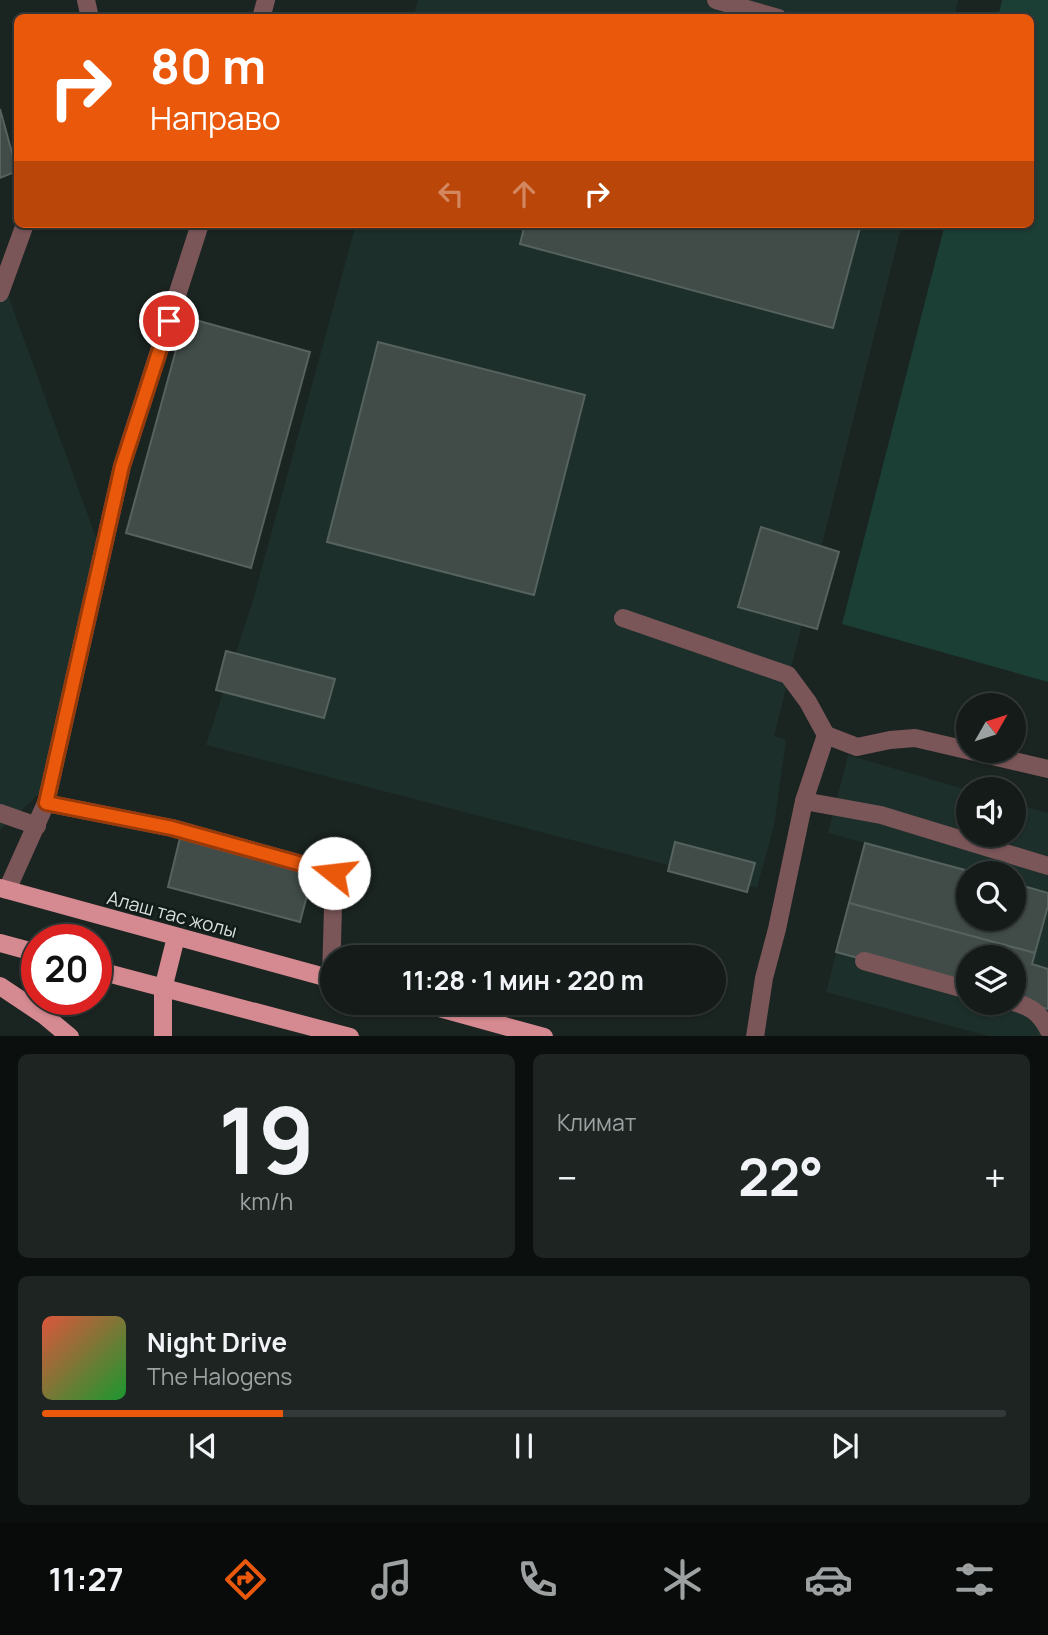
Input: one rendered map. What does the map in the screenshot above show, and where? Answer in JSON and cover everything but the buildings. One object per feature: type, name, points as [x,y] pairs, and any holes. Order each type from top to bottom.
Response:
[{"type":"main road","name":"Алаш тас жолы","points":[[3,889],[320,975]]},
{"type":"main road","points":[[163,1036],[163,989],[176,937]]},
{"type":"main road","points":[[0,943],[21,949]]},
{"type":"main road","points":[[112,975],[345,1036]]},
{"type":"main road","points":[[0,986],[45,1016],[69,1036]]},
{"type":"main road","points":[[464,1015],[540,1036]]},
{"type":"lane","points":[[716,0],[764,14]]},
{"type":"lane","points":[[0,293],[5,257],[23,228]]},
{"type":"lane","points":[[3,889],[37,827],[46,803],[122,466],[199,228]]},
{"type":"lane","points":[[623,618],[788,675],[808,702],[826,735],[857,747],[915,738],[1048,769]]},
{"type":"lane","points":[[755,1036],[764,978],[804,801],[826,735]]},
{"type":"lane","points":[[804,801],[881,815],[1048,866]]},
{"type":"lane","points":[[46,803],[172,828],[334,873],[333,945]]},
{"type":"lane","points":[[0,813],[37,827]]},
{"type":"lane","points":[[864,961],[956,987]]},
{"type":"lane","points":[[1026,1005],[1043,1018],[1048,1032]]},
{"type":"shaded area","points":[[418,0],[958,0],[955,14],[414,14]]},
{"type":"shaded area","points":[[355,228],[901,228],[774,736],[786,740],[774,826],[757,888],[206,745],[253,600]]},
{"type":"shaded area","points":[[0,273],[97,540],[41,792],[0,830]]},
{"type":"shaded area","points":[[848,755],[956,786],[956,847],[1026,847],[1026,807],[1048,813],[1048,1036],[988,1036],[826,992],[865,843],[828,833]]},
{"type":"green space","points":[[1002,0],[1048,0],[1048,682],[842,624],[944,228],[1034,228],[1034,14],[999,14]]},
{"type":"route","points":[[169,321],[122,466],[46,803],[172,828],[334,873]]}]
